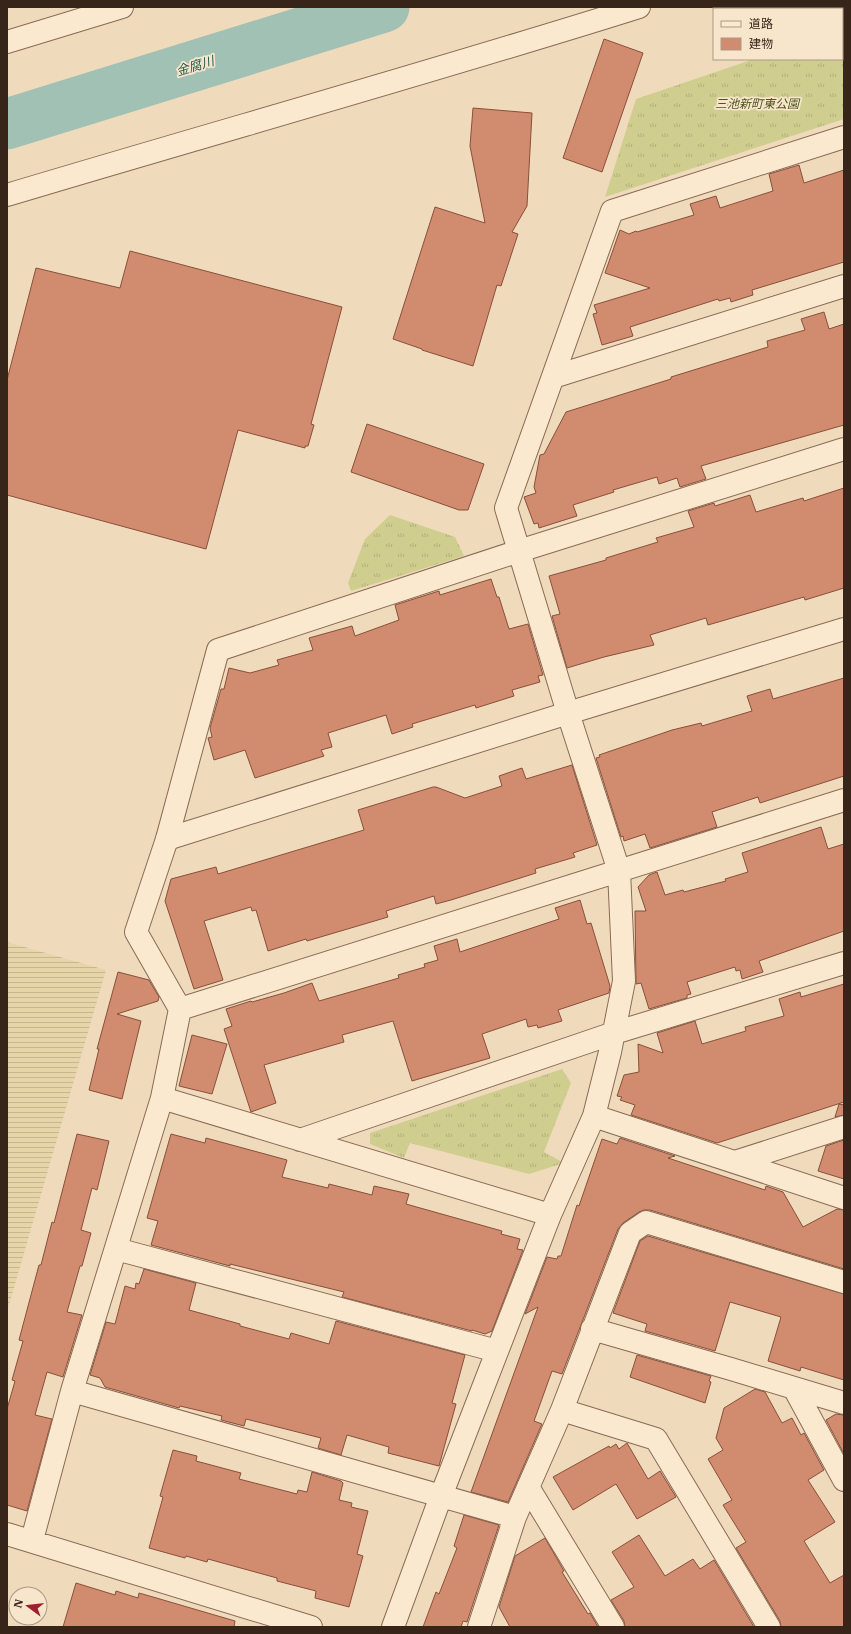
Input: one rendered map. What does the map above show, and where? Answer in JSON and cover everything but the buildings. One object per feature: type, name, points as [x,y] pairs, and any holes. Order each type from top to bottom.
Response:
[{"type":"street","points":[[7,42],[122,7]]},
{"type":"street","points":[[7,195],[156,150],[529,42],[639,7]]},
{"type":"street","points":[[393,1627],[441,1496],[550,1215],[594,1116],[614,1033],[624,981],[619,871],[568,713],[506,508],[612,211],[844,137]]},
{"type":"street","points":[[553,377],[844,286]]},
{"type":"street","points":[[32,1540],[72,1392],[162,1098],[180,1009],[136,932],[167,839],[218,650],[519,551],[844,449]]},
{"type":"street","points":[[167,839],[568,713],[844,629]]},
{"type":"street","points":[[180,1009],[844,800]]},
{"type":"street","points":[[300,1140],[614,1033],[844,963]]},
{"type":"street","points":[[162,1098],[550,1215]]},
{"type":"street","points":[[594,1116],[844,1198]]},
{"type":"street","points":[[735,1162],[844,1127]]},
{"type":"street","points":[[479,1627],[515,1517],[562,1410],[630,1233],[646,1222],[844,1282]]},
{"type":"street","points":[[116,1249],[497,1351]]},
{"type":"street","points":[[592,1329],[844,1403]]},
{"type":"street","points":[[794,1388],[844,1480]]},
{"type":"street","points":[[72,1392],[515,1517]]},
{"type":"street","points":[[562,1410],[656,1439],[768,1627]]},
{"type":"street","points":[[528,1487],[613,1627]]},
{"type":"street","points":[[7,1534],[32,1540],[311,1627]]},
{"type":"shaded area","points":[[7,942],[106,970],[7,1312]]},
{"type":"green space","name":"三池新町東公園","points":[[844,29],[844,119],[605,197],[636,99],[751,60],[843,60]]},
{"type":"green space","points":[[390,515],[455,537],[464,556],[351,591],[348,583],[365,539]]},
{"type":"green space","points":[[562,1069],[571,1083],[544,1152],[564,1163],[529,1174],[410,1143],[404,1158],[370,1144],[370,1133]]},
{"type":"waterway","name":"金腐川","points":[[7,124],[384,7]]}]
